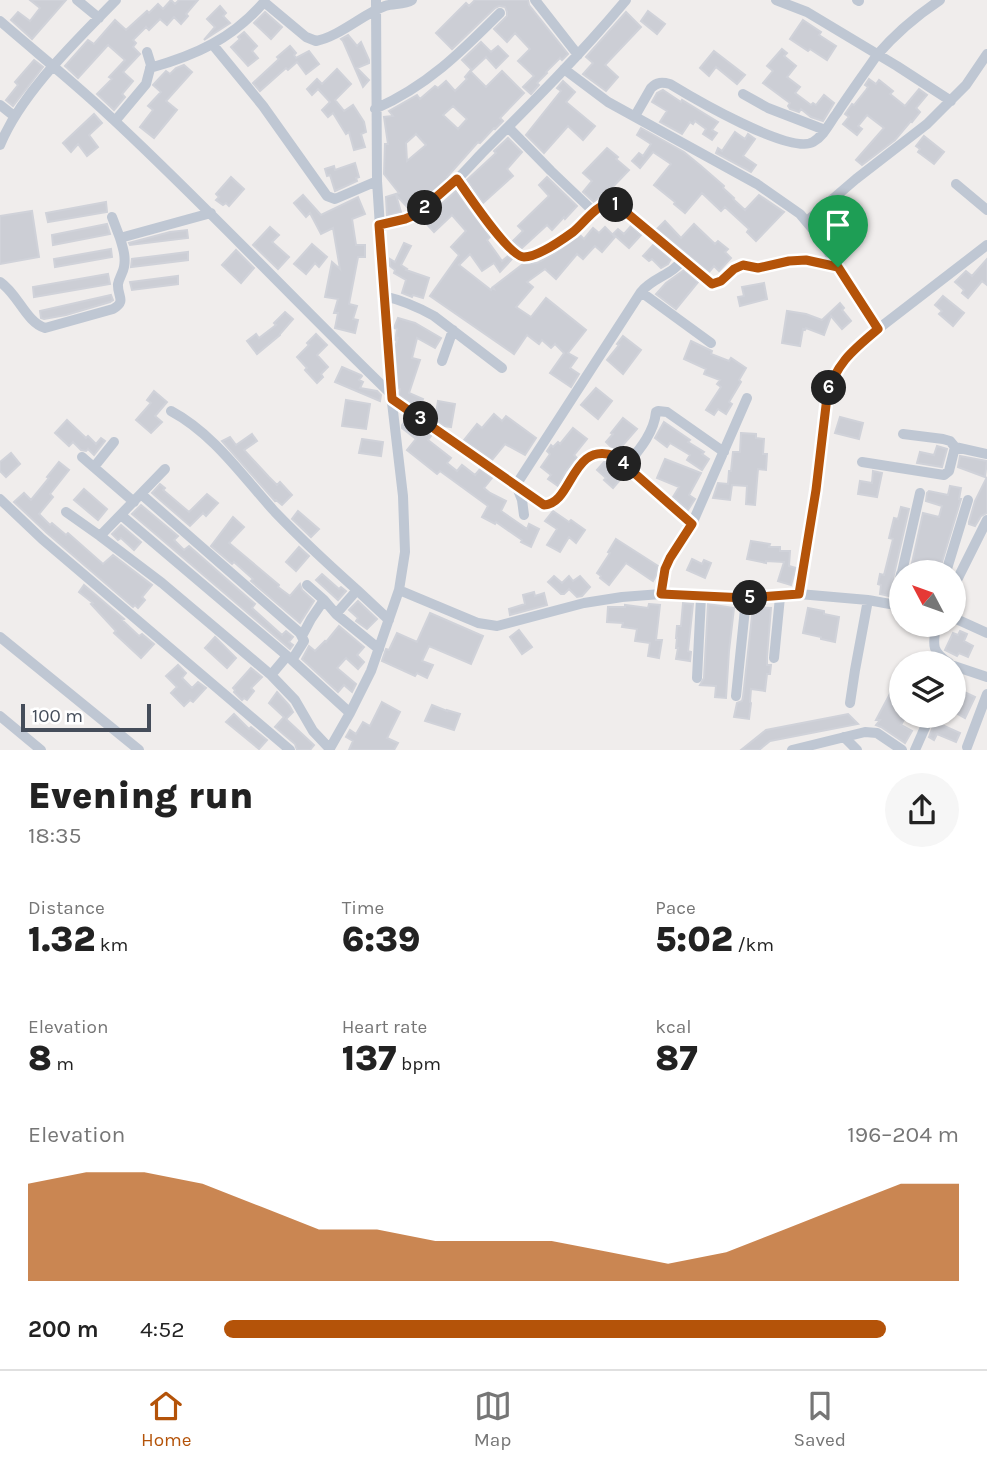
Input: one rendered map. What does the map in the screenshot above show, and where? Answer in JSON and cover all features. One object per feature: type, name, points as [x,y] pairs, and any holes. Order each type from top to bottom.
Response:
[{"type":"street","points":[[77,0],[99,18]]},
{"type":"street","points":[[0,145],[4,127],[54,66],[116,0]]},
{"type":"street","points":[[66,512],[204,617],[271,675],[295,700],[313,731],[329,749],[371,671],[399,590],[405,552],[405,520],[383,296],[379,225],[376,0]]},
{"type":"street","points":[[150,68],[213,45],[237,29],[263,1],[306,37],[316,41],[330,37],[382,8],[412,0]]},
{"type":"street","points":[[535,0],[578,55]]},
{"type":"street","points":[[379,225],[417,214],[457,179],[578,55],[626,0]]},
{"type":"street","points":[[776,0],[807,12],[951,101]]},
{"type":"street","points":[[635,116],[651,88],[663,82],[728,118],[784,139],[806,144],[815,141],[877,55],[902,28],[940,0]]},
{"type":"street","points":[[376,109],[396,100],[439,72],[500,13]]},
{"type":"street","points":[[0,21],[115,121],[211,213],[392,396],[544,505],[558,500],[575,471],[590,457],[607,453],[615,456],[692,524]]},
{"type":"street","points":[[213,45],[263,106],[327,196],[335,199],[377,181]]},
{"type":"street","points":[[115,121],[146,84],[151,65],[147,52]]},
{"type":"street","points":[[807,220],[927,124],[951,101],[987,54]]},
{"type":"street","points":[[564,69],[608,102],[790,205],[807,220],[878,329]]},
{"type":"street","points":[[743,94],[768,108],[825,130]]},
{"type":"street","points":[[0,105],[14,116]]},
{"type":"street","points":[[508,127],[594,212]]},
{"type":"street","points":[[457,179],[499,237],[519,256],[534,255],[558,242],[608,203],[616,204],[712,284],[721,281],[743,265],[758,268],[806,260],[838,267]]},
{"type":"street","points":[[956,184],[987,211]]},
{"type":"street","points":[[120,238],[211,213]]},
{"type":"street","points":[[0,282],[14,294],[35,323],[45,328],[117,308],[120,303],[118,283],[124,267],[124,254],[112,217]]},
{"type":"street","points":[[799,594],[830,383],[842,362],[878,329],[987,245]]},
{"type":"street","points":[[516,485],[642,292],[651,282],[675,269],[682,259]]},
{"type":"street","points":[[642,292],[710,343]]},
{"type":"street","points":[[383,296],[423,309],[502,368]]},
{"type":"street","points":[[442,361],[453,330]]},
{"type":"street","points":[[661,594],[665,569],[692,524],[747,398]]},
{"type":"street","points":[[171,411],[203,433],[277,513],[389,620]]},
{"type":"street","points":[[626,466],[648,436],[658,411],[667,412],[724,452]]},
{"type":"street","points":[[902,434],[943,439],[955,447],[987,454]]},
{"type":"street","points":[[94,467],[114,442]]},
{"type":"street","points":[[862,462],[944,475],[948,471],[955,447]]},
{"type":"street","points":[[82,457],[137,498],[302,636]]},
{"type":"street","points":[[100,536],[165,469]]},
{"type":"street","points":[[516,485],[524,515]]},
{"type":"street","points":[[904,560],[920,493]]},
{"type":"street","points":[[0,499],[42,539],[290,750]]},
{"type":"street","points":[[950,560],[968,500]]},
{"type":"street","points":[[121,515],[350,713]]},
{"type":"street","points":[[966,562],[987,520]]},
{"type":"street","points":[[307,585],[336,614],[379,649]]},
{"type":"street","points":[[336,614],[357,590]]},
{"type":"street","points":[[399,590],[478,623],[497,626],[584,603],[661,594],[746,598],[799,594],[889,604]]},
{"type":"street","points":[[697,678],[701,597]]},
{"type":"street","points":[[774,658],[780,597]]},
{"type":"street","points":[[736,696],[746,598]]},
{"type":"street","points":[[271,675],[303,644],[302,636],[324,600]]},
{"type":"street","points":[[850,703],[868,600]]},
{"type":"street","points":[[966,623],[987,633]]},
{"type":"street","points":[[0,637],[139,750]]},
{"type":"street","points":[[966,670],[987,677]]},
{"type":"street","points":[[967,747],[987,694]]},
{"type":"street","points":[[0,716],[41,750]]},
{"type":"street","points":[[915,750],[925,728]]},
{"type":"street","points":[[793,749],[865,732],[877,733],[902,750]]},
{"type":"street","points":[[844,737],[857,750]]},
{"type":"building","points":[[30,0],[66,0],[32,39],[11,20],[18,12],[30,21],[40,8]]},
{"type":"building","points":[[171,0],[175,4],[179,0],[198,0],[181,24],[174,17],[167,25],[160,19],[149,30],[146,27],[133,40],[136,43],[133,47],[140,54],[123,72],[133,81],[114,110],[97,94],[125,60],[108,45],[78,78],[65,66],[88,40],[94,44],[115,20],[126,30],[147,11],[149,13],[158,4],[163,9]]},
{"type":"building","points":[[475,0],[528,0],[529,5],[568,54],[546,72],[531,94],[523,87],[534,76],[518,61],[530,49],[515,33],[507,42],[494,29],[507,16],[505,7],[495,8],[452,49],[436,33],[466,3],[469,6]]},
{"type":"building","points":[[220,6],[226,13],[223,16],[230,23],[204,40],[215,27],[207,19]]},
{"type":"building","points":[[648,11],[665,24],[657,34],[641,21]]},
{"type":"building","points":[[265,12],[282,27],[271,39],[254,23]]},
{"type":"building","points":[[626,12],[641,27],[605,65],[618,77],[606,91],[583,74],[593,63],[586,57]]},
{"type":"building","points":[[803,20],[836,46],[827,60],[790,39]]},
{"type":"building","points":[[244,32],[257,46],[252,51],[258,58],[248,66],[231,47]]},
{"type":"building","points":[[348,35],[357,46],[361,42],[369,60],[369,63],[357,68],[369,80],[363,87],[341,39]]},
{"type":"building","points":[[481,42],[491,52],[498,46],[508,56],[496,68],[486,57],[472,70],[462,60]]},
{"type":"building","points":[[290,46],[296,53],[296,58],[309,51],[319,64],[306,74],[297,62],[260,91],[253,83]]},
{"type":"building","points":[[782,49],[787,53],[784,56],[796,66],[787,77],[800,87],[795,93],[811,105],[816,105],[824,95],[834,103],[823,121],[811,117],[801,109],[799,112],[790,109],[790,103],[763,83],[773,71],[767,66]]},
{"type":"building","points":[[714,51],[745,75],[737,84],[716,67],[709,76],[700,68]]},
{"type":"building","points":[[34,60],[43,67],[13,106],[6,100],[18,85],[15,82]]},
{"type":"building","points":[[184,65],[192,72],[166,101],[177,110],[154,138],[140,127],[153,110],[148,106],[161,92],[153,85],[166,71],[170,74]]},
{"type":"building","points":[[337,69],[351,84],[335,100],[344,111],[353,105],[364,122],[366,132],[361,134],[365,147],[354,150],[349,132],[346,134],[333,113],[328,117],[322,110],[330,102],[318,89],[312,95],[307,89],[317,79],[322,84]]},
{"type":"building","points":[[470,71],[486,87],[502,71],[524,93],[500,118],[503,121],[478,142],[436,189],[409,209],[396,195],[401,212],[387,216],[386,197],[399,193],[384,174],[385,144],[388,144],[384,117],[393,116],[389,111],[417,95],[420,99],[435,86],[438,88],[446,81],[455,91],[467,79],[465,77]],"holes":[[[453,106],[467,119],[458,129],[443,115]],[[416,134],[426,145],[407,161],[406,143]]]},
{"type":"building","points":[[869,79],[876,84],[879,80],[893,91],[890,94],[905,106],[919,89],[927,95],[916,108],[920,112],[912,122],[895,140],[862,165],[856,160],[884,128],[867,115],[858,126],[862,129],[857,135],[843,124],[849,117],[845,114],[866,90],[868,87],[865,85]]},
{"type":"building","points":[[563,81],[575,92],[566,102],[595,126],[583,140],[568,126],[544,153],[526,135],[561,91],[557,88]]},
{"type":"building","points":[[663,90],[718,122],[712,130],[717,133],[712,140],[703,134],[706,129],[695,121],[693,124],[690,122],[682,134],[660,122],[667,111],[652,102],[657,93]]},
{"type":"building","points":[[94,114],[102,123],[89,135],[98,147],[87,156],[78,144],[71,152],[63,143]]},
{"type":"building","points":[[641,128],[684,152],[724,186],[745,210],[759,195],[784,212],[756,241],[747,232],[749,229],[725,207],[721,211],[702,193],[685,213],[654,185],[671,164],[653,152],[640,168],[632,161],[639,153],[643,156],[651,144],[637,135]]},
{"type":"building","points":[[735,132],[745,139],[748,134],[755,139],[743,156],[756,165],[751,172],[716,153],[718,148],[722,151]]},
{"type":"building","points":[[924,136],[944,152],[934,164],[918,152],[920,149],[916,146]]},
{"type":"building","points":[[508,138],[522,152],[507,169],[513,176],[483,203],[467,180]]},
{"type":"building","points":[[607,148],[629,170],[606,194],[604,192],[594,202],[583,192],[592,181],[583,173]]},
{"type":"building","points":[[355,163],[359,177],[356,178],[357,181],[335,191],[325,169],[334,166],[335,170]]},
{"type":"building","points":[[231,177],[244,189],[229,206],[226,203],[223,205],[216,200],[219,197],[216,194]]},
{"type":"building","points":[[547,177],[577,206],[552,230],[547,225],[522,248],[513,241],[523,231],[518,226],[549,196],[539,185]]},
{"type":"building","points":[[456,191],[490,237],[487,240],[502,261],[508,256],[512,259],[500,272],[494,263],[482,271],[470,254],[459,265],[491,290],[523,264],[537,263],[580,235],[584,239],[593,228],[599,233],[605,227],[615,237],[602,252],[595,246],[583,259],[577,254],[556,279],[545,269],[527,282],[533,287],[516,307],[531,317],[546,298],[586,330],[568,353],[577,358],[570,368],[579,374],[571,387],[550,373],[564,353],[555,344],[551,348],[542,340],[539,344],[527,335],[514,354],[430,296],[459,255],[451,247],[466,231],[452,215],[434,232],[422,219]]},
{"type":"building","points":[[303,195],[321,215],[358,197],[365,214],[352,219],[356,245],[365,245],[365,257],[358,257],[349,304],[357,306],[353,319],[358,320],[355,333],[335,328],[338,313],[334,313],[338,299],[325,297],[332,262],[340,269],[333,228],[321,234],[310,213],[306,217],[294,203]]},
{"type":"building","points":[[106,202],[107,212],[48,222],[46,213]]},
{"type":"building","points":[[32,211],[39,257],[0,264],[0,216]]},
{"type":"building","points":[[665,221],[681,238],[694,224],[715,244],[718,241],[728,249],[725,252],[731,258],[719,271],[714,266],[709,272],[657,229]]},
{"type":"building","points":[[107,224],[110,234],[53,245],[52,235]]},
{"type":"building","points":[[631,226],[641,235],[629,248],[613,234],[618,229],[624,234]]},
{"type":"building","points":[[270,227],[279,235],[272,242],[289,257],[278,269],[253,245]]},
{"type":"building","points":[[187,230],[188,238],[129,243],[170,232]]},
{"type":"building","points":[[404,243],[411,246],[401,265],[406,270],[429,278],[423,298],[402,293],[406,280],[394,273],[395,270],[390,266],[390,259],[395,262]]},
{"type":"building","points":[[312,244],[327,257],[319,267],[315,263],[306,274],[294,264]]},
{"type":"building","points":[[653,245],[671,259],[661,268],[652,259],[649,261],[643,256]]},
{"type":"building","points":[[111,249],[112,257],[55,267],[54,259]]},
{"type":"building","points":[[236,250],[254,268],[241,283],[222,265]]},
{"type":"building","points":[[188,252],[188,260],[131,267],[132,259]]},
{"type":"building","points":[[987,259],[987,285],[982,281],[968,298],[955,282],[966,271],[972,276]]},
{"type":"building","points":[[684,270],[698,282],[676,309],[656,294]]},
{"type":"building","points":[[108,274],[110,284],[34,297],[33,287]]},
{"type":"building","points":[[178,276],[178,284],[132,290],[130,282]]},
{"type":"building","points":[[764,283],[767,299],[740,306],[738,297],[744,296],[742,287]]},
{"type":"building","points":[[111,295],[113,300],[110,302],[66,315],[41,318],[40,311]]},
{"type":"building","points":[[943,296],[964,313],[953,326],[939,314],[942,311],[935,305]]},
{"type":"building","points":[[840,303],[851,321],[842,329],[831,316],[824,335],[806,328],[803,329],[800,346],[782,343],[787,311],[822,320]]},
{"type":"building","points":[[285,312],[293,319],[280,335],[257,354],[247,341],[256,334],[259,338],[276,325],[274,323]]},
{"type":"building","points":[[398,318],[415,323],[441,338],[435,348],[417,338],[412,358],[420,360],[409,393],[423,399],[420,407],[399,395],[395,347],[398,337],[395,341],[397,329],[394,328]]},
{"type":"building","points":[[316,334],[327,345],[317,355],[328,367],[317,383],[297,357]]},
{"type":"building","points":[[623,336],[641,350],[623,374],[607,360]]},
{"type":"building","points":[[691,341],[712,351],[711,354],[729,361],[731,358],[746,368],[726,414],[718,409],[714,415],[706,410],[721,387],[717,384],[720,380],[704,374],[706,369],[684,359]]},
{"type":"building","points":[[342,367],[361,375],[359,380],[363,382],[360,388],[377,391],[381,395],[380,401],[335,382]]},
{"type":"building","points":[[596,388],[612,401],[598,419],[581,405]]},
{"type":"building","points":[[154,391],[167,402],[155,416],[162,422],[151,433],[136,420],[151,403],[147,400]]},
{"type":"building","points":[[346,400],[370,404],[366,429],[342,426]]},
{"type":"building","points":[[438,401],[455,404],[451,427],[435,420]]},
{"type":"building","points":[[494,414],[502,421],[506,416],[536,438],[525,455],[505,444],[492,460],[464,440],[477,424],[482,428]]},
{"type":"building","points":[[840,417],[863,423],[859,439],[835,433]]},
{"type":"building","points":[[623,418],[637,429],[622,446],[624,448],[621,451],[606,442]]},
{"type":"building","points":[[407,419],[431,436],[428,440],[451,458],[447,463],[457,471],[462,465],[475,475],[480,469],[492,478],[484,488],[506,501],[501,511],[527,529],[529,524],[539,529],[531,547],[496,522],[495,524],[482,517],[488,506],[440,471],[437,474],[407,450],[416,439],[402,428]]},
{"type":"building","points":[[67,420],[96,444],[101,438],[105,441],[94,455],[88,449],[81,450],[73,442],[69,446],[55,433]]},
{"type":"building","points":[[664,422],[704,452],[702,454],[709,459],[702,470],[687,460],[690,455],[670,443],[667,447],[655,438]]},
{"type":"building","points":[[573,428],[587,439],[574,455],[577,458],[558,486],[548,479],[551,475],[541,467],[550,454],[547,451],[551,445],[553,447],[558,442],[560,444]]},
{"type":"building","points":[[741,433],[756,434],[756,438],[764,439],[763,454],[767,454],[766,470],[758,469],[755,505],[746,504],[747,486],[732,485],[730,500],[713,498],[718,483],[728,484],[733,452],[740,452]]},
{"type":"building","points":[[252,434],[257,441],[244,450],[277,485],[280,482],[292,495],[282,505],[275,501],[222,441],[230,437],[236,445]]},
{"type":"building","points":[[362,439],[383,442],[381,456],[359,453]]},
{"type":"building","points":[[937,446],[947,449],[942,467],[917,463],[920,452],[934,455]]},
{"type":"building","points":[[11,453],[20,464],[6,477],[0,471],[0,462]]},
{"type":"building","points":[[960,456],[987,461],[985,477],[958,467]]},
{"type":"building","points":[[665,459],[701,473],[689,495],[695,499],[688,510],[673,497],[679,487],[657,478]]},
{"type":"building","points":[[59,462],[69,470],[50,494],[53,497],[39,514],[50,525],[52,523],[66,535],[68,533],[103,564],[113,555],[152,585],[142,597],[145,600],[138,608],[135,605],[133,607],[14,502],[24,493],[31,500]]},
{"type":"building","points":[[604,462],[612,463],[625,474],[613,488],[597,470]]},
{"type":"building","points":[[873,471],[882,473],[877,497],[858,494],[860,481],[872,483]]},
{"type":"building","points":[[987,477],[987,513],[981,516],[975,526],[969,522],[975,501]]},
{"type":"building","points":[[160,484],[165,488],[163,490],[189,512],[207,494],[218,503],[206,516],[203,513],[190,526],[152,493]]},
{"type":"building","points":[[950,486],[961,488],[961,499],[943,560],[913,560],[923,513],[939,517],[942,506],[926,501],[927,493],[929,491],[948,495]]},
{"type":"building","points":[[84,489],[107,509],[98,520],[74,500]]},
{"type":"building","points":[[141,505],[178,536],[174,540],[184,550],[189,546],[255,604],[252,608],[282,635],[286,631],[293,637],[289,642],[293,645],[290,649],[132,514]]},
{"type":"building","points":[[901,507],[909,509],[897,560],[889,560],[889,596],[880,594],[881,585],[878,584],[880,574],[884,575],[893,539],[889,538],[894,518],[898,519]]},
{"type":"building","points":[[298,511],[319,529],[311,537],[292,519]]},
{"type":"building","points":[[553,511],[585,530],[576,543],[569,537],[560,552],[547,545],[557,529],[545,521]]},
{"type":"building","points":[[233,517],[244,527],[229,543],[290,596],[300,584],[302,590],[314,601],[300,623],[251,581],[253,579],[234,562],[232,564],[211,546]]},
{"type":"building","points":[[121,525],[141,542],[134,550],[112,534]]},
{"type":"building","points":[[616,539],[658,566],[653,581],[626,563],[609,585],[600,578],[597,573]]},
{"type":"building","points":[[751,541],[770,544],[769,547],[780,547],[780,551],[790,551],[789,566],[796,568],[791,585],[778,581],[784,562],[766,563],[747,559]]},
{"type":"building","points":[[299,547],[309,556],[296,571],[286,562]]},
{"type":"building","points":[[692,559],[702,564],[704,560],[711,563],[705,578],[687,570]]},
{"type":"building","points":[[322,574],[339,589],[341,587],[346,591],[338,600],[316,580]]},
{"type":"building","points":[[554,576],[562,583],[569,576],[573,581],[580,576],[590,587],[582,596],[577,597],[569,589],[561,594],[548,582]]},
{"type":"building","points":[[84,585],[124,619],[122,620],[139,636],[142,634],[154,644],[141,658],[114,633],[116,631],[91,604],[93,603],[79,592]]},
{"type":"building","points":[[534,592],[535,596],[544,593],[547,605],[510,615],[509,609],[525,604],[523,595]]},
{"type":"building","points":[[358,601],[377,619],[367,629],[356,621],[358,618],[349,610]]},
{"type":"building","points":[[683,603],[693,604],[688,651],[691,652],[690,661],[676,659],[677,626],[681,626]]},
{"type":"building","points":[[649,604],[660,605],[656,640],[662,640],[659,658],[648,656],[650,643],[635,641],[637,629],[622,627],[623,623],[607,622],[608,607],[625,605],[648,608]]},
{"type":"building","points":[[708,604],[734,608],[726,698],[715,697],[716,686],[700,685],[704,678]]},
{"type":"building","points":[[753,607],[771,608],[767,665],[771,665],[765,691],[751,689],[749,719],[734,717],[737,703],[742,701],[743,697]]},
{"type":"building","points":[[808,608],[839,617],[835,642],[803,633]]},
{"type":"building","points":[[430,613],[483,636],[471,664],[429,646],[422,661],[433,665],[427,678],[417,673],[415,676],[382,661],[386,649],[389,650],[397,633],[417,642]]},
{"type":"building","points":[[339,626],[364,647],[357,655],[364,662],[358,669],[346,658],[337,668],[356,684],[352,692],[344,685],[338,692],[302,659],[309,646],[315,651]]},
{"type":"building","points":[[519,630],[532,647],[522,654],[510,637]]},
{"type":"building","points":[[215,637],[236,658],[227,668],[205,648]]},
{"type":"building","points":[[951,637],[966,637],[964,641],[973,646],[968,657],[966,651],[945,650]]},
{"type":"building","points":[[178,665],[186,673],[182,678],[192,688],[198,682],[206,688],[193,702],[190,700],[184,706],[171,693],[177,687],[166,676]]},
{"type":"building","points":[[251,668],[262,677],[251,688],[254,691],[247,700],[242,700],[233,688]]},
{"type":"building","points":[[277,692],[293,712],[286,719],[314,745],[310,750],[297,750],[295,744],[275,727],[284,717],[269,703]]},
{"type":"building","points":[[966,693],[975,697],[966,716]]},
{"type":"building","points":[[889,696],[889,728],[906,728],[912,731],[905,743],[876,725],[880,720],[876,720]]},
{"type":"building","points":[[382,702],[400,712],[387,738],[398,743],[394,750],[349,750],[353,741],[346,737],[350,730],[356,734],[363,722],[370,726]]},
{"type":"building","points":[[432,705],[460,714],[454,730],[425,721]]},
{"type":"building","points":[[234,714],[249,729],[251,727],[267,740],[259,749],[226,722]]},
{"type":"building","points":[[848,714],[858,724],[770,741],[759,750],[741,750],[766,730]]},
{"type":"building","points":[[932,728],[949,728],[960,733],[956,742],[937,734],[934,740],[929,737]]},
{"type":"route","points":[[457,179],[499,237],[519,256],[534,255],[558,242],[601,206],[611,202],[712,284],[721,281],[743,265],[758,268],[806,260],[838,267],[878,329],[842,362],[830,383],[799,594],[746,598],[661,594],[665,569],[692,524],[615,456],[598,453],[590,457],[575,471],[558,500],[544,505],[392,399],[379,225],[417,214],[457,179]]}]
